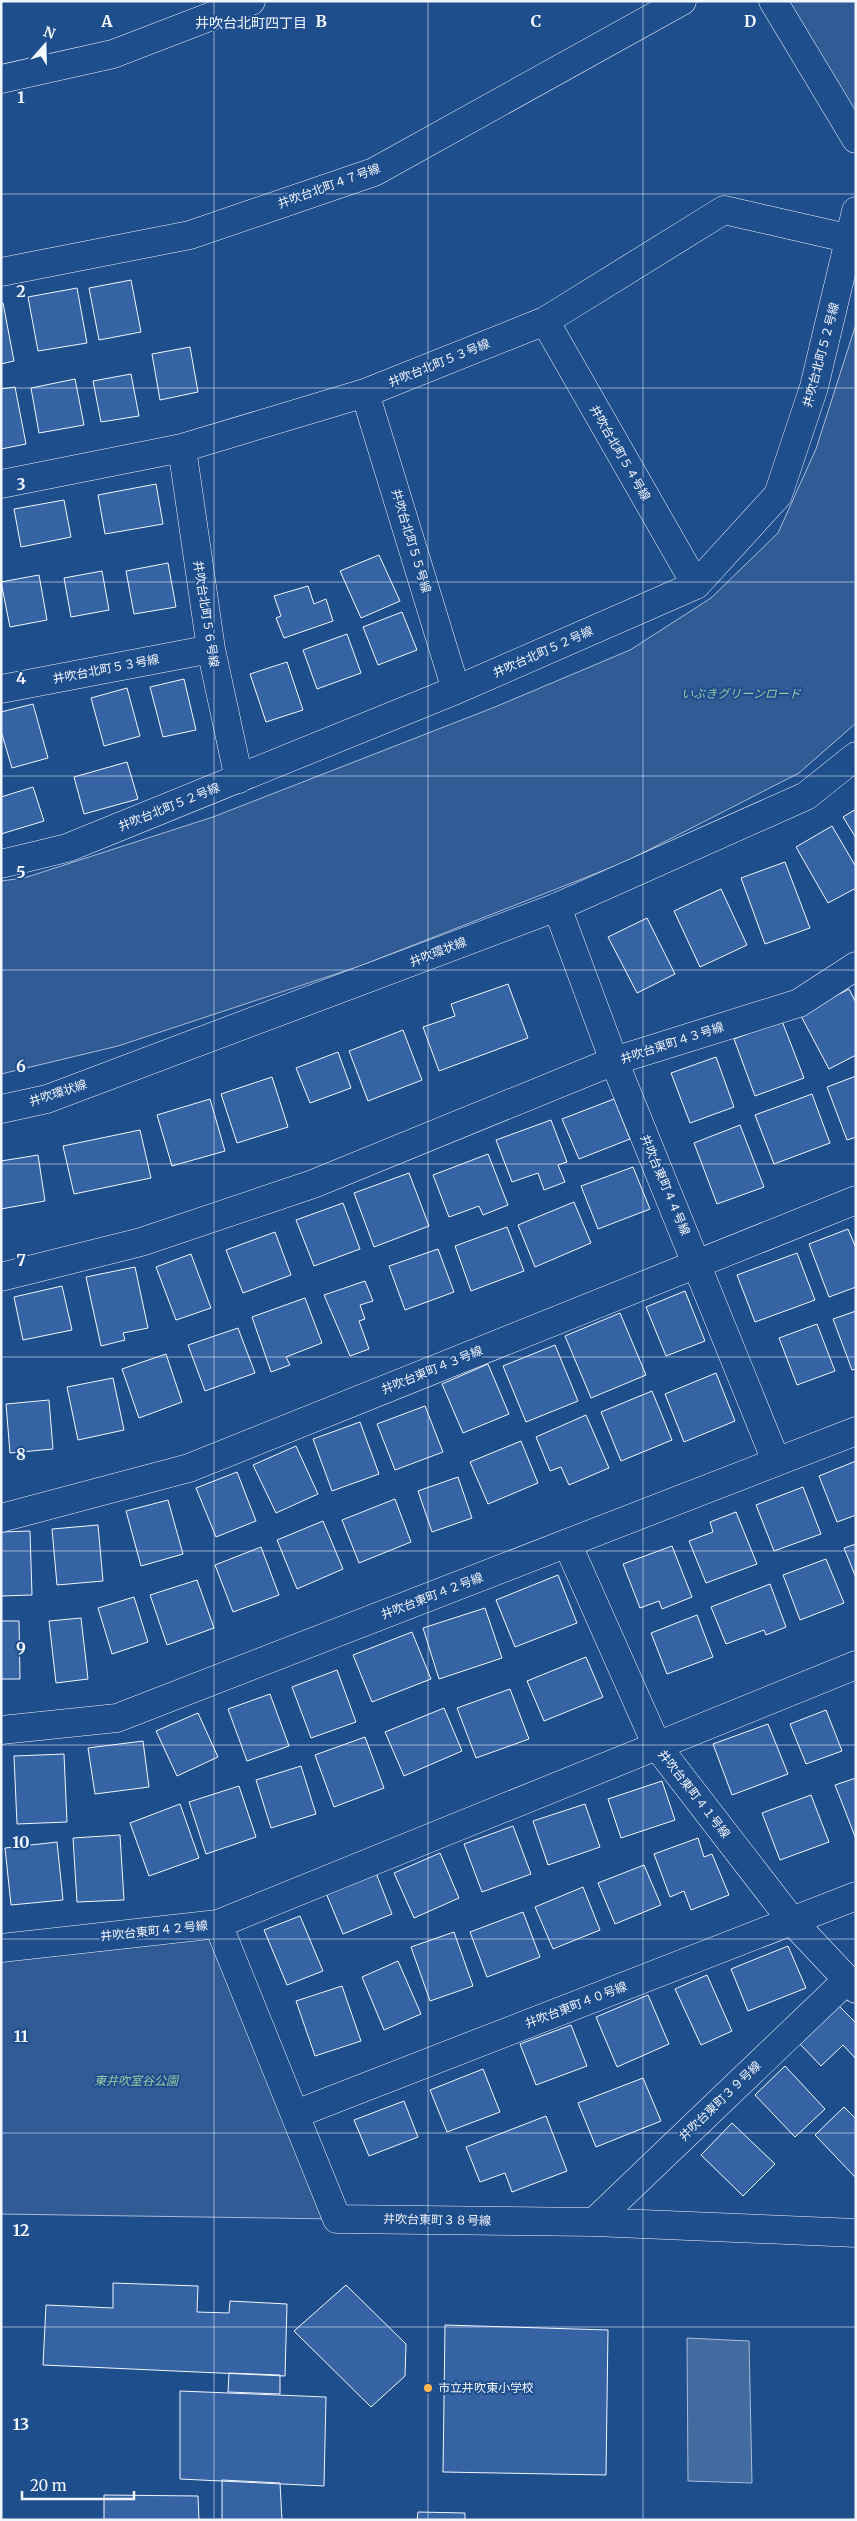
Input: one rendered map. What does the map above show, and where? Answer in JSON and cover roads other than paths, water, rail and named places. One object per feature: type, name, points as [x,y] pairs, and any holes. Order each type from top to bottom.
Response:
[{"type":"street","points":[[1,79],[113,54],[251,1]]},
{"type":"street","name":"井吹台北町４７号線","points":[[1,272],[190,235],[374,172],[682,1]]},
{"type":"street","points":[[773,1],[856,139]]},
{"type":"street","name":"井吹台北町５３号線","points":[[1,484],[182,448],[365,393],[545,321],[724,210],[851,239]]},
{"type":"street","name":"井吹台北町５２号線","points":[[1,864],[67,848],[456,690],[696,585],[778,495],[814,386],[856,212]]},
{"type":"street","name":"井吹台北町５４号線","points":[[545,321],[696,585]]},
{"type":"street","name":"井吹台北町５５号線","points":[[365,393],[456,690]]},
{"type":"street","name":"井吹台北町５６号線","points":[[182,448],[211,650],[239,778]]},
{"type":"street","name":"井吹台北町５３号線","points":[[1,688],[211,650]]},
{"type":"street","name":"井吹環状線","points":[[1,1109],[46,1099],[556,907],[806,796],[856,756]]},
{"type":"street","name":"井吹台東町４４号線","points":[[556,907],[614,1061],[698,1264],[776,1461]]},
{"type":"street","name":"井吹台東町４３号線","points":[[1,1277],[141,1242],[313,1184],[614,1061],[799,1003],[856,966]]},
{"type":"street","name":"井吹台東町４３号線","points":[[1,1518],[189,1468],[856,1200]]},
{"type":"street","name":"井吹台東町４２号線","points":[[1,1730],[117,1718],[856,1431]]},
{"type":"street","name":"井吹台東町４１号線","points":[[567,1543],[657,1746],[792,1921],[851,1984]]},
{"type":"street","name":"井吹台東町４２号線","points":[[1,1948],[218,1924],[856,1665]]},
{"type":"street","name":"井吹台東町４０号線","points":[[296,2114],[856,1896]]},
{"type":"street","name":"井吹台東町３８号線","points":[[218,1924],[337,2219],[594,2222],[856,2232]]},
{"type":"street","name":"井吹台東町３９号線","points":[[594,2222],[851,1984]]},
{"type":"place","name":"市立井吹東小学校","points":[[428,2388]]},
{"type":"district","name":"井吹台北町四丁目","points":[[251,23]]},
{"type":"park label","name":"いぶきグリーンロード","points":[[741,694]]},
{"type":"park label","name":"東井吹室谷公園","points":[[136,2081]]}]
